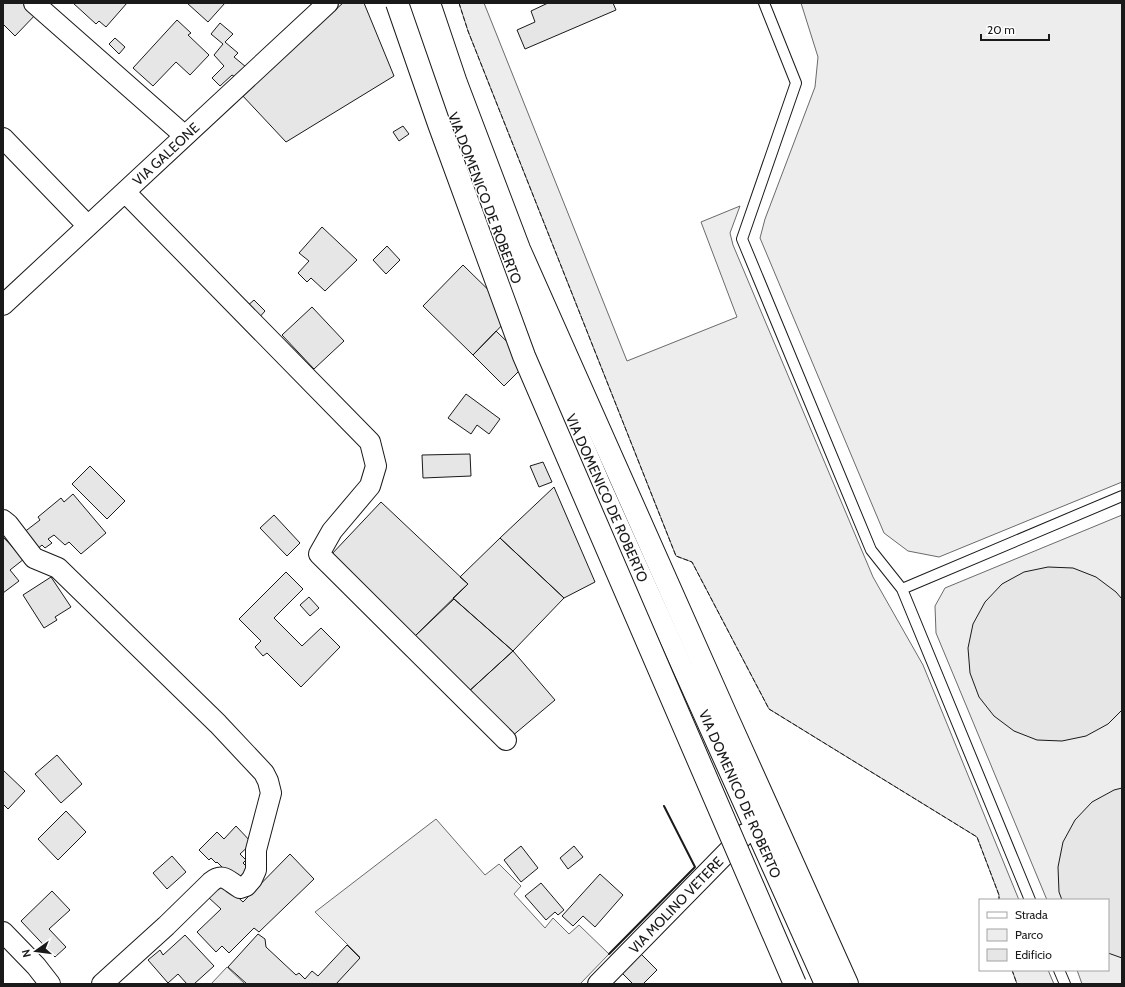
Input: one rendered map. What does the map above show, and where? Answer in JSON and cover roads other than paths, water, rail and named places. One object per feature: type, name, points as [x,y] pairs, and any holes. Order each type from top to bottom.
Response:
[{"type":"highway","points":[[402,3],[439,124],[524,356],[795,984]]},
{"type":"highway","points":[[429,3],[456,83],[519,249],[847,984]]},
{"type":"street","points":[[34,3],[185,136]]},
{"type":"street","name":"VIA GALEONE","points":[[3,305],[328,3]]},
{"type":"street","name":"VIA DOMENICO DE ROBERTO","points":[[402,3],[424,36],[542,348],[600,484],[826,984]]},
{"type":"street","points":[[3,138],[88,226]]},
{"type":"street","points":[[125,192],[370,442],[376,466],[370,486],[332,531],[319,554],[506,740]]},
{"type":"street","points":[[3,520],[8,524],[34,558],[58,568],[218,724],[264,773],[271,793],[256,850],[256,870],[252,879],[246,886],[240,888],[222,877],[218,877],[102,984]]},
{"type":"street","name":"VIA MOLINO VETERE","points":[[598,984],[754,825]]},
{"type":"street","points":[[3,932],[36,966],[50,984]]},
{"type":"lane","points":[[764,3],[796,83],[742,239],[871,550],[902,588],[1030,899]]},
{"type":"lane","points":[[902,588],[1122,496]]},
{"type":"lane","points":[[1059,971],[1064,984]]}]
